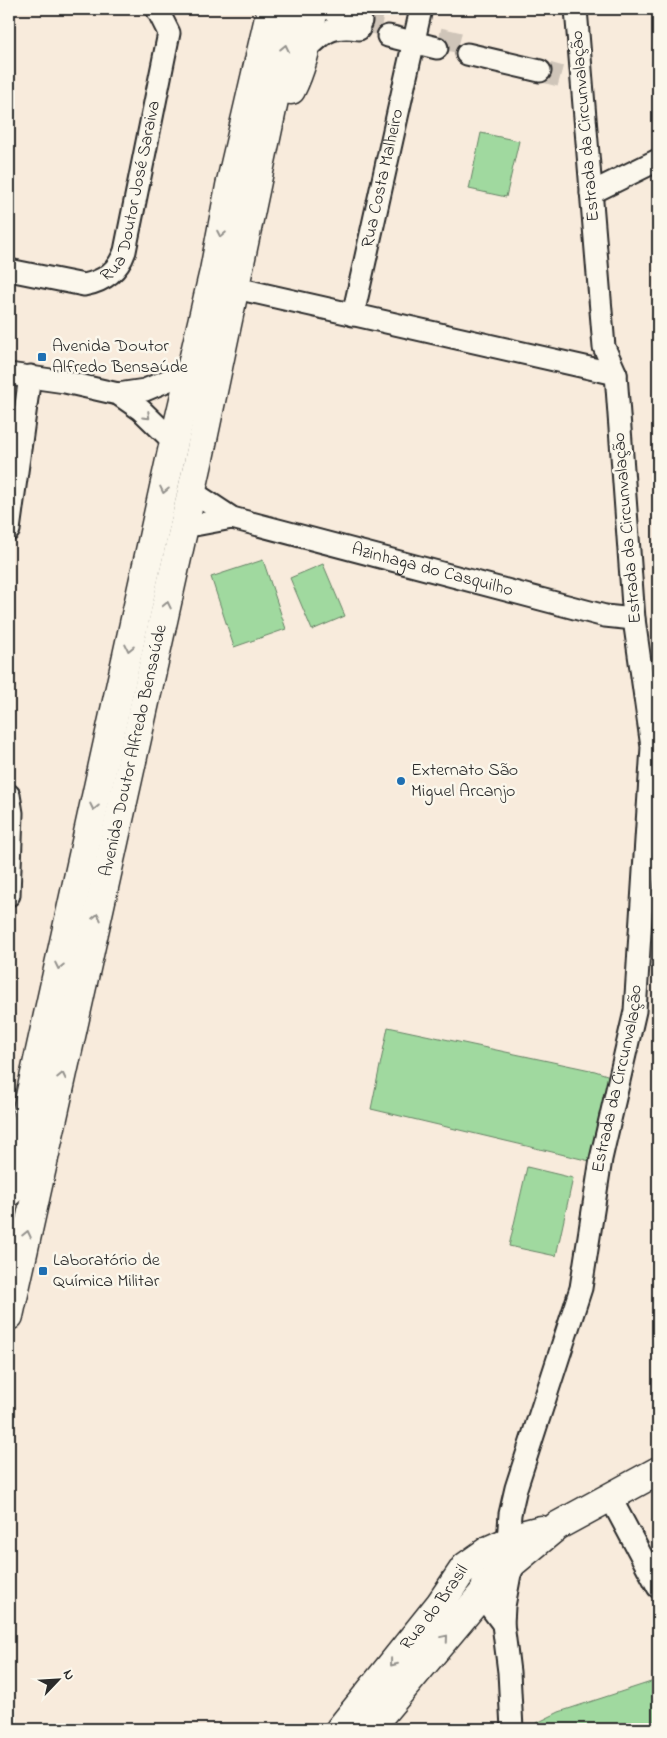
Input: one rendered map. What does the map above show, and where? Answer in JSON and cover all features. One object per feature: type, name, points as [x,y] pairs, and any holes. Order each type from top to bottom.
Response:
[{"type":"main road","points":[[230,186],[237,115],[255,9]]},
{"type":"main road","name":"Avenida Doutor Alfredo Bensaúde","points":[[9,1192],[174,442],[214,271],[230,186],[272,9]]},
{"type":"main road","name":"Avenida Doutor Alfredo Bensaúde","points":[[9,1316],[192,491],[294,9]]},
{"type":"main road","points":[[268,130],[296,81],[314,9]]},
{"type":"main road","name":"Rua do Brasil","points":[[369,1729],[492,1598],[513,1550],[525,1534],[558,1526],[658,1471]]},
{"type":"main road","name":"Rua do Brasil","points":[[340,1729],[440,1604],[465,1567],[489,1550],[513,1550]]},
{"type":"street","name":"Rua Doutor José Saraiva","points":[[9,270],[84,284],[94,283],[107,278],[122,259],[169,33],[157,9]]},
{"type":"street","points":[[305,51],[326,31],[360,25],[335,14],[331,9]]},
{"type":"street","name":"Rua Costa Malheiro","points":[[353,315],[421,9]]},
{"type":"street","name":"Estrada da Circunvalação","points":[[513,1550],[510,1514],[516,1488],[581,1288],[601,1159],[634,1011],[652,747],[634,619],[616,374],[604,347],[591,194],[576,74],[576,9]]},
{"type":"street","points":[[390,32],[438,43]]},
{"type":"street","points":[[468,50],[540,66]]},
{"type":"street","points":[[591,194],[658,160]]},
{"type":"street","points":[[236,288],[616,374]]},
{"type":"street","points":[[9,374],[30,376],[118,394],[145,390],[190,371]]},
{"type":"street","points":[[9,530],[30,376]]},
{"type":"street","points":[[118,394],[141,410],[174,442]]},
{"type":"street","name":"Azinhaga do Casquilho","points":[[192,491],[232,518],[604,616],[634,619]]},
{"type":"street","name":"Azinhaga do Casquilho","points":[[184,527],[232,518]]},
{"type":"street","points":[[9,795],[12,813],[9,895]]},
{"type":"street","points":[[610,1497],[658,1587]]},
{"type":"street","points":[[454,1583],[470,1580],[492,1598],[509,1672],[512,1729]]},
{"type":"green space","points":[[481,133],[519,141],[506,197],[469,189]]},
{"type":"green space","points":[[263,560],[286,629],[234,647],[211,577]]},
{"type":"green space","points":[[323,564],[345,616],[312,630],[290,578]]},
{"type":"green space","points":[[388,1027],[595,1071],[610,1076],[600,1111],[590,1161],[371,1109]]},
{"type":"green space","points":[[527,1167],[573,1178],[556,1256],[509,1246]]},
{"type":"green space","points":[[658,1681],[658,1729],[535,1729],[533,1725],[559,1712]]},
{"type":"tunnel","points":[[361,21],[391,27]]},
{"type":"tunnel","points":[[439,38],[469,45]]},
{"type":"tunnel","points":[[540,71],[570,79]]},
{"type":"place","name":"Avenida Doutor Alfredo Bensaúde","points":[[42,357]]},
{"type":"place","name":"Externato São Miguel Arcanjo","points":[[401,781]]},
{"type":"place","name":"Laboratório de Química Militar","points":[[43,1271]]}]
